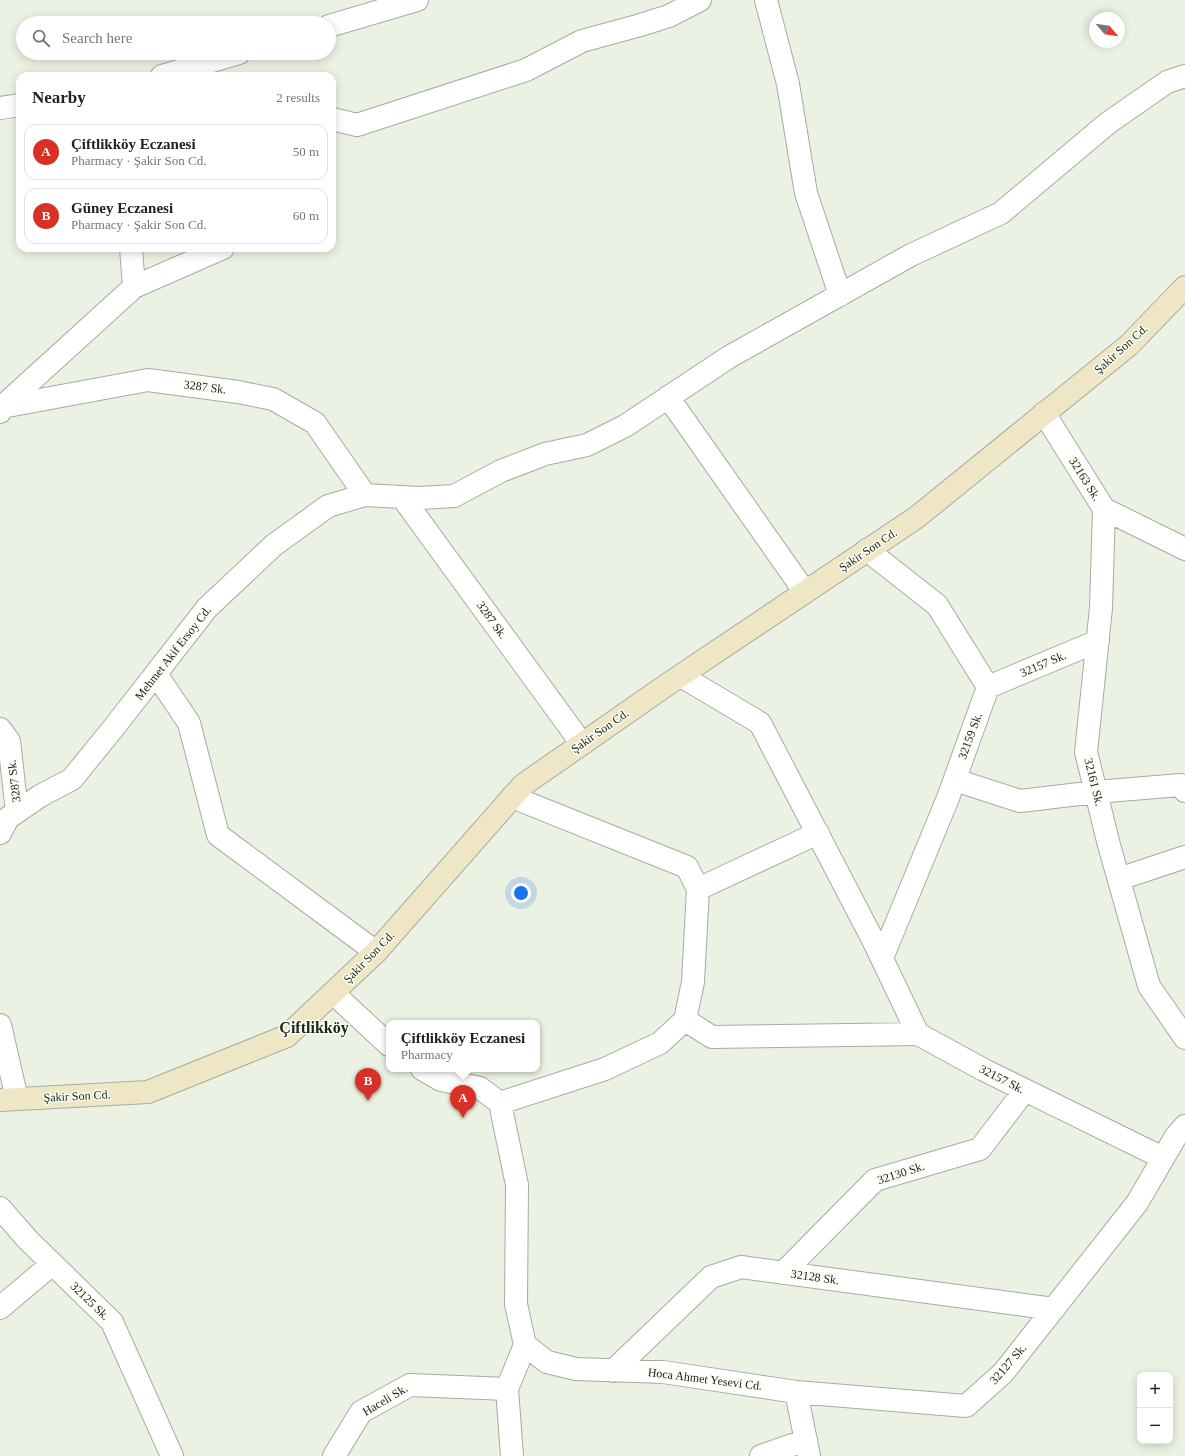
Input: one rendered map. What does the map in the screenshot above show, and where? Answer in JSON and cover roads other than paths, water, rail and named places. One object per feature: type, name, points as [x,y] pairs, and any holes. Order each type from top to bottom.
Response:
[{"type":"street","points":[[336,24],[417,0]]},
{"type":"street","points":[[336,120],[357,125],[526,70],[582,41],[669,16],[700,0]]},
{"type":"street","points":[[766,0],[788,84],[806,193],[840,295]]},
{"type":"street","points":[[175,72],[216,60]]},
{"type":"street","name":"Mehmet Akif Ersoy Cd.","points":[[0,834],[8,818],[40,796],[72,779],[207,608],[274,545],[328,506],[365,495],[420,498],[454,496],[501,471],[545,454],[587,445],[625,426],[729,358],[840,295],[911,255],[1001,213],[1108,123],[1167,82],[1185,76]]},
{"type":"street","points":[[0,108],[16,106]]},
{"type":"street","points":[[131,252],[134,287]]},
{"type":"street","name":"3287 Sk.","points":[[1,410],[134,287],[215,252]]},
{"type":"street","name":"Şakir Son Cd.","points":[[9,1100],[148,1092],[287,1036],[376,952],[523,785],[681,676],[917,517],[1129,345],[1185,287]]},
{"type":"street","name":"3287 Sk.","points":[[1,410],[148,380],[238,392],[273,399],[315,423],[365,495]]},
{"type":"street","points":[[668,397],[805,592]]},
{"type":"street","name":"32163 Sk.","points":[[1044,413],[1104,509],[1185,549]]},
{"type":"street","name":"3287 Sk.","points":[[402,497],[582,744]]},
{"type":"street","name":"32161 Sk.","points":[[1104,509],[1101,608],[1086,752],[1149,986],[1185,1038]]},
{"type":"street","points":[[867,550],[937,605],[988,686]]},
{"type":"street","name":"32157 Sk.","points":[[988,686],[1098,640]]},
{"type":"street","points":[[156,674],[190,723],[218,835],[376,952]]},
{"type":"street","points":[[681,676],[760,723],[882,958],[918,1034],[712,1037],[685,1020]]},
{"type":"street","name":"32159 Sk.","points":[[882,958],[955,780],[988,686]]},
{"type":"street","name":"3287 Sk.","points":[[0,729],[9,741],[17,812]]},
{"type":"street","points":[[955,780],[1020,801],[1096,792],[1180,785],[1185,791]]},
{"type":"street","points":[[500,1103],[605,1069],[660,1043],[685,1020],[693,982],[698,889],[687,867],[512,797]]},
{"type":"street","points":[[698,889],[818,834]]},
{"type":"street","points":[[1119,879],[1185,857]]},
{"type":"street","points":[[333,993],[386,1042]]},
{"type":"street","points":[[0,1025],[9,1100]]},
{"type":"street","name":"32157 Sk.","points":[[918,1034],[984,1070],[1163,1158]]},
{"type":"street","points":[[427,1072],[441,1080],[480,1088],[500,1103],[517,1185],[516,1304],[525,1345],[507,1389],[512,1456]]},
{"type":"street","name":"32130 Sk.","points":[[783,1273],[874,1180],[980,1149],[1025,1090]]},
{"type":"street","name":"32127 Sk.","points":[[796,1392],[966,1406],[1003,1373],[1137,1203],[1176,1136],[1185,1126]]},
{"type":"street","name":"32125 Sk.","points":[[0,1208],[28,1240],[112,1322],[172,1456]]},
{"type":"street","points":[[0,1308],[52,1264]]},
{"type":"street","name":"32128 Sk.","points":[[613,1370],[711,1277],[741,1267],[1054,1309]]},
{"type":"street","name":"Hoca Ahmet Yesevi Cd.","points":[[525,1345],[547,1362],[576,1370],[663,1372],[796,1392]]},
{"type":"street","name":"Haceli Sk.","points":[[334,1456],[362,1412],[410,1385],[507,1389]]},
{"type":"street","points":[[761,1456],[807,1448],[796,1392]]},
{"type":"place","name":"Güney Eczanesi","points":[[368,1101]]},
{"type":"place","name":"Çiftlikköy Eczanesi","points":[[463,1118]]},
{"type":"district","name":"Çiftlikköy","points":[[314,1027]]}]
